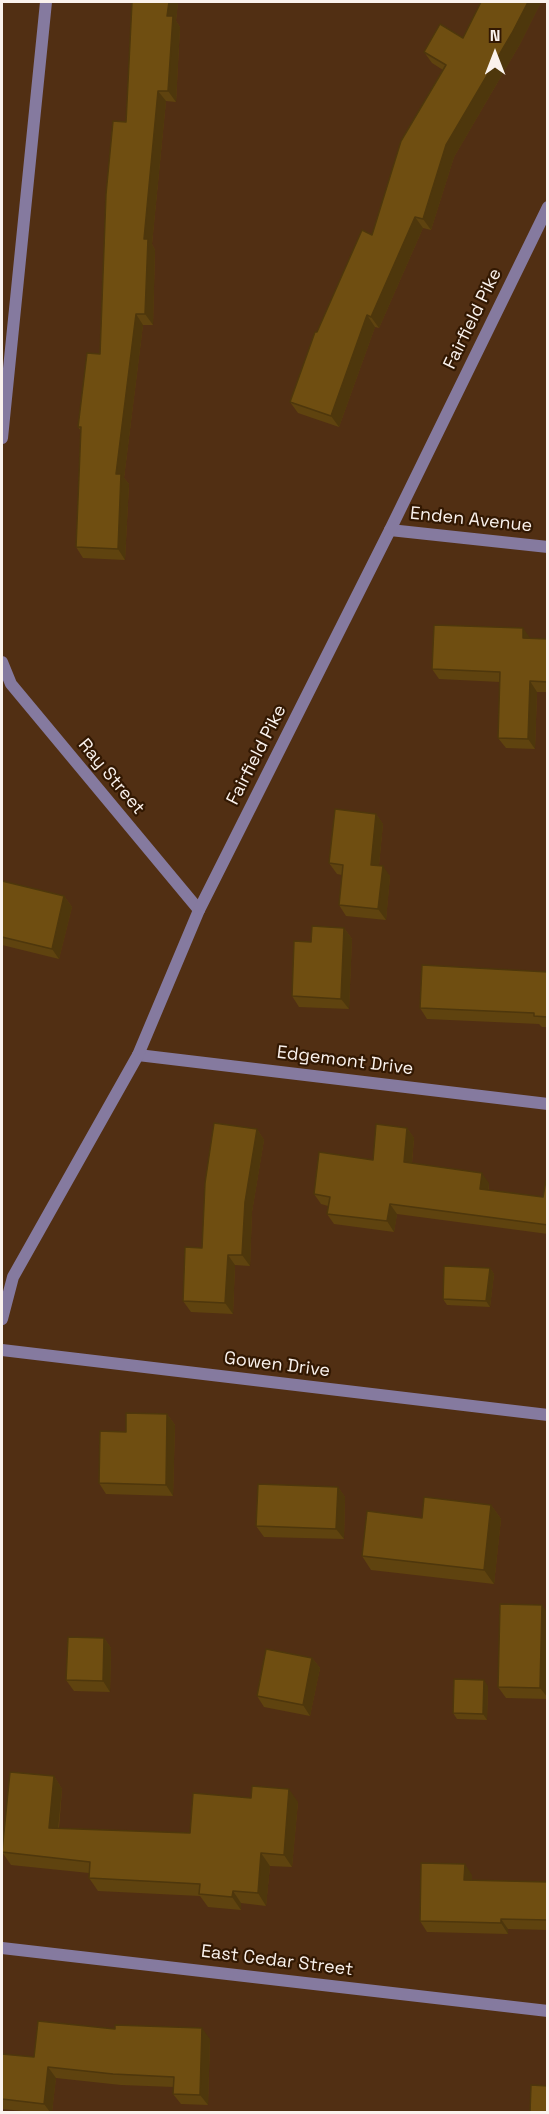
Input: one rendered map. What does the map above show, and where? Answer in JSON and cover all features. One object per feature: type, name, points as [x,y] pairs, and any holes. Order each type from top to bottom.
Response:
[{"type":"street","points":[[2,438],[46,2]]},
{"type":"street","name":"Fairfield Pike","points":[[2,1318],[14,1277],[138,1054],[199,910],[390,530],[548,207]]},
{"type":"street","name":"Enden Avenue","points":[[390,530],[548,547]]},
{"type":"street","name":"Ray Street","points":[[2,662],[11,684],[199,910]]},
{"type":"street","name":"Edgemont Drive","points":[[138,1054],[548,1104]]},
{"type":"street","name":"Gowen Drive","points":[[2,1350],[548,1415]]},
{"type":"street","name":"East Cedar Street","points":[[2,1948],[548,2011]]},
{"type":"building","points":[[132,2],[169,2],[167,16],[173,16],[168,91],[158,91],[144,239],[148,239],[145,314],[136,314],[116,474],[121,474],[118,549],[76,547],[81,427],[78,427],[87,353],[100,354],[106,194],[113,121],[126,122]]},
{"type":"building","points":[[481,2],[528,2],[446,145],[423,219],[415,217],[371,317],[367,315],[331,416],[290,402],[315,332],[317,332],[362,230],[372,235],[401,141],[446,65],[424,52],[440,24],[463,38]]},
{"type":"building","points":[[434,625],[523,628],[523,638],[548,639],[548,682],[530,681],[528,739],[498,738],[500,672],[432,669]]},
{"type":"building","points":[[335,809],[376,814],[371,865],[383,866],[378,909],[339,905],[343,865],[329,863]]},
{"type":"building","points":[[2,881],[64,896],[52,949],[2,937]]},
{"type":"building","points":[[312,926],[344,928],[341,999],[292,996],[294,941],[311,942]]},
{"type":"building","points":[[422,965],[548,972],[548,1017],[534,1016],[534,1013],[420,1008]]},
{"type":"building","points":[[214,1123],[257,1129],[245,1202],[242,1255],[228,1255],[225,1303],[183,1301],[185,1247],[202,1248],[205,1183]]},
{"type":"building","points":[[376,1124],[407,1128],[404,1162],[482,1173],[480,1189],[543,1197],[546,1180],[548,1180],[548,1225],[390,1204],[387,1221],[327,1214],[330,1197],[314,1194],[319,1152],[373,1160]]},
{"type":"building","points":[[444,1266],[490,1268],[486,1301],[443,1299]]},
{"type":"building","points":[[126,1413],[167,1414],[166,1485],[99,1483],[100,1431],[126,1432]]},
{"type":"building","points":[[258,1484],[338,1487],[336,1529],[256,1526]]},
{"type":"building","points":[[424,1497],[491,1505],[484,1570],[362,1556],[367,1511],[422,1518]]},
{"type":"building","points":[[500,1604],[542,1605],[540,1688],[498,1687]]},
{"type":"building","points":[[68,1637],[104,1638],[103,1681],[66,1680]]},
{"type":"building","points":[[266,1649],[312,1658],[303,1705],[257,1696]]},
{"type":"building","points":[[454,1679],[484,1680],[483,1714],[453,1713]]},
{"type":"building","points":[[10,1772],[54,1776],[49,1828],[190,1833],[193,1793],[251,1798],[252,1786],[289,1789],[284,1855],[261,1853],[258,1893],[233,1891],[232,1897],[199,1894],[200,1884],[89,1878],[90,1862],[2,1852]]},
{"type":"building","points":[[421,1863],[465,1864],[464,1880],[548,1882],[548,1920],[501,1919],[501,1923],[420,1921]]},
{"type":"building","points":[[38,2021],[115,2029],[115,2025],[202,2028],[200,2095],[173,2094],[174,2077],[113,2074],[48,2067],[44,2104],[2,2099],[2,2054],[34,2057]]},
{"type":"building","points":[[531,2085],[548,2086],[548,2112],[530,2112]]}]
